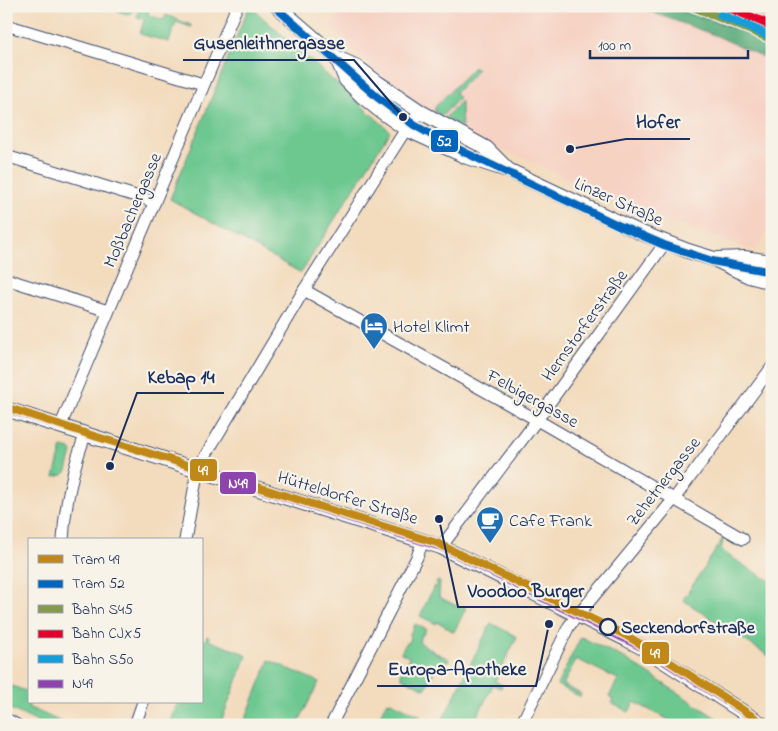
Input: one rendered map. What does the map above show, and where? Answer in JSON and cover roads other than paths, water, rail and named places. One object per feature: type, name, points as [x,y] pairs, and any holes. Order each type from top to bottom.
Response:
[{"type":"main road","name":"Linzer Straße","points":[[277,6],[337,58],[358,67],[421,112],[486,148],[510,171]]},
{"type":"main road","name":"Linzer Straße","points":[[337,58],[346,80],[378,110],[406,129],[467,156],[510,171],[665,243],[714,259],[749,276],[772,282]]},
{"type":"main road","name":"Linzer Straße","points":[[714,259],[744,258],[772,262]]},
{"type":"main road","name":"Hütteldorfer Straße","points":[[6,410],[423,541],[440,548],[645,649],[763,725]]},
{"type":"street","name":"Moßbachergasse","points":[[60,427],[237,6]]},
{"type":"street","points":[[6,25],[203,84]]},
{"type":"street","points":[[185,538],[197,470],[304,290],[406,129],[421,112]]},
{"type":"street","points":[[6,156],[155,202]]},
{"type":"street","name":"Hernstorferstraße","points":[[440,548],[537,420],[665,243]]},
{"type":"street","points":[[6,279],[108,311]]},
{"type":"street","name":"Felbigergasse","points":[[304,290],[537,420],[743,539]]},
{"type":"street","name":"Zehetnergasse","points":[[578,615],[674,499],[772,367]]},
{"type":"street","points":[[63,538],[66,506],[85,435]]},
{"type":"street","points":[[331,725],[417,557],[423,541]]},
{"type":"street","points":[[521,725],[570,626],[578,615]]},
{"type":"street","points":[[135,725],[143,704]]},
{"type":"street","points":[[6,720],[17,725]]},
{"type":"tram line","name":"52","points":[[274,6],[377,97],[414,125],[430,134],[464,152],[664,245],[712,261],[772,272]]},
{"type":"tram line","name":"49","points":[[6,407],[437,543],[627,636],[766,725]]},
{"type":"rail line","name":"S45","points":[[692,6],[772,39]]},
{"type":"rail line","name":"CJX5","points":[[726,6],[772,26]]},
{"type":"rail line","name":"S50","points":[[721,15],[768,35]]},
{"type":"place","name":"Gusenleithnergasse","points":[[403,117]]},
{"type":"place","name":"Hofer","points":[[570,149]]},
{"type":"place","name":"Hotel Klimt","points":[[374,350]]},
{"type":"place","name":"Kebap 14","points":[[110,466]]},
{"type":"place","name":"Voodoo Burger","points":[[439,519]]},
{"type":"place","name":"Cafe Frank","points":[[490,544]]},
{"type":"place","name":"Europa-Apotheke","points":[[549,624]]},
{"type":"place","name":"Seckendorfstraße","points":[[608,627]]}]
